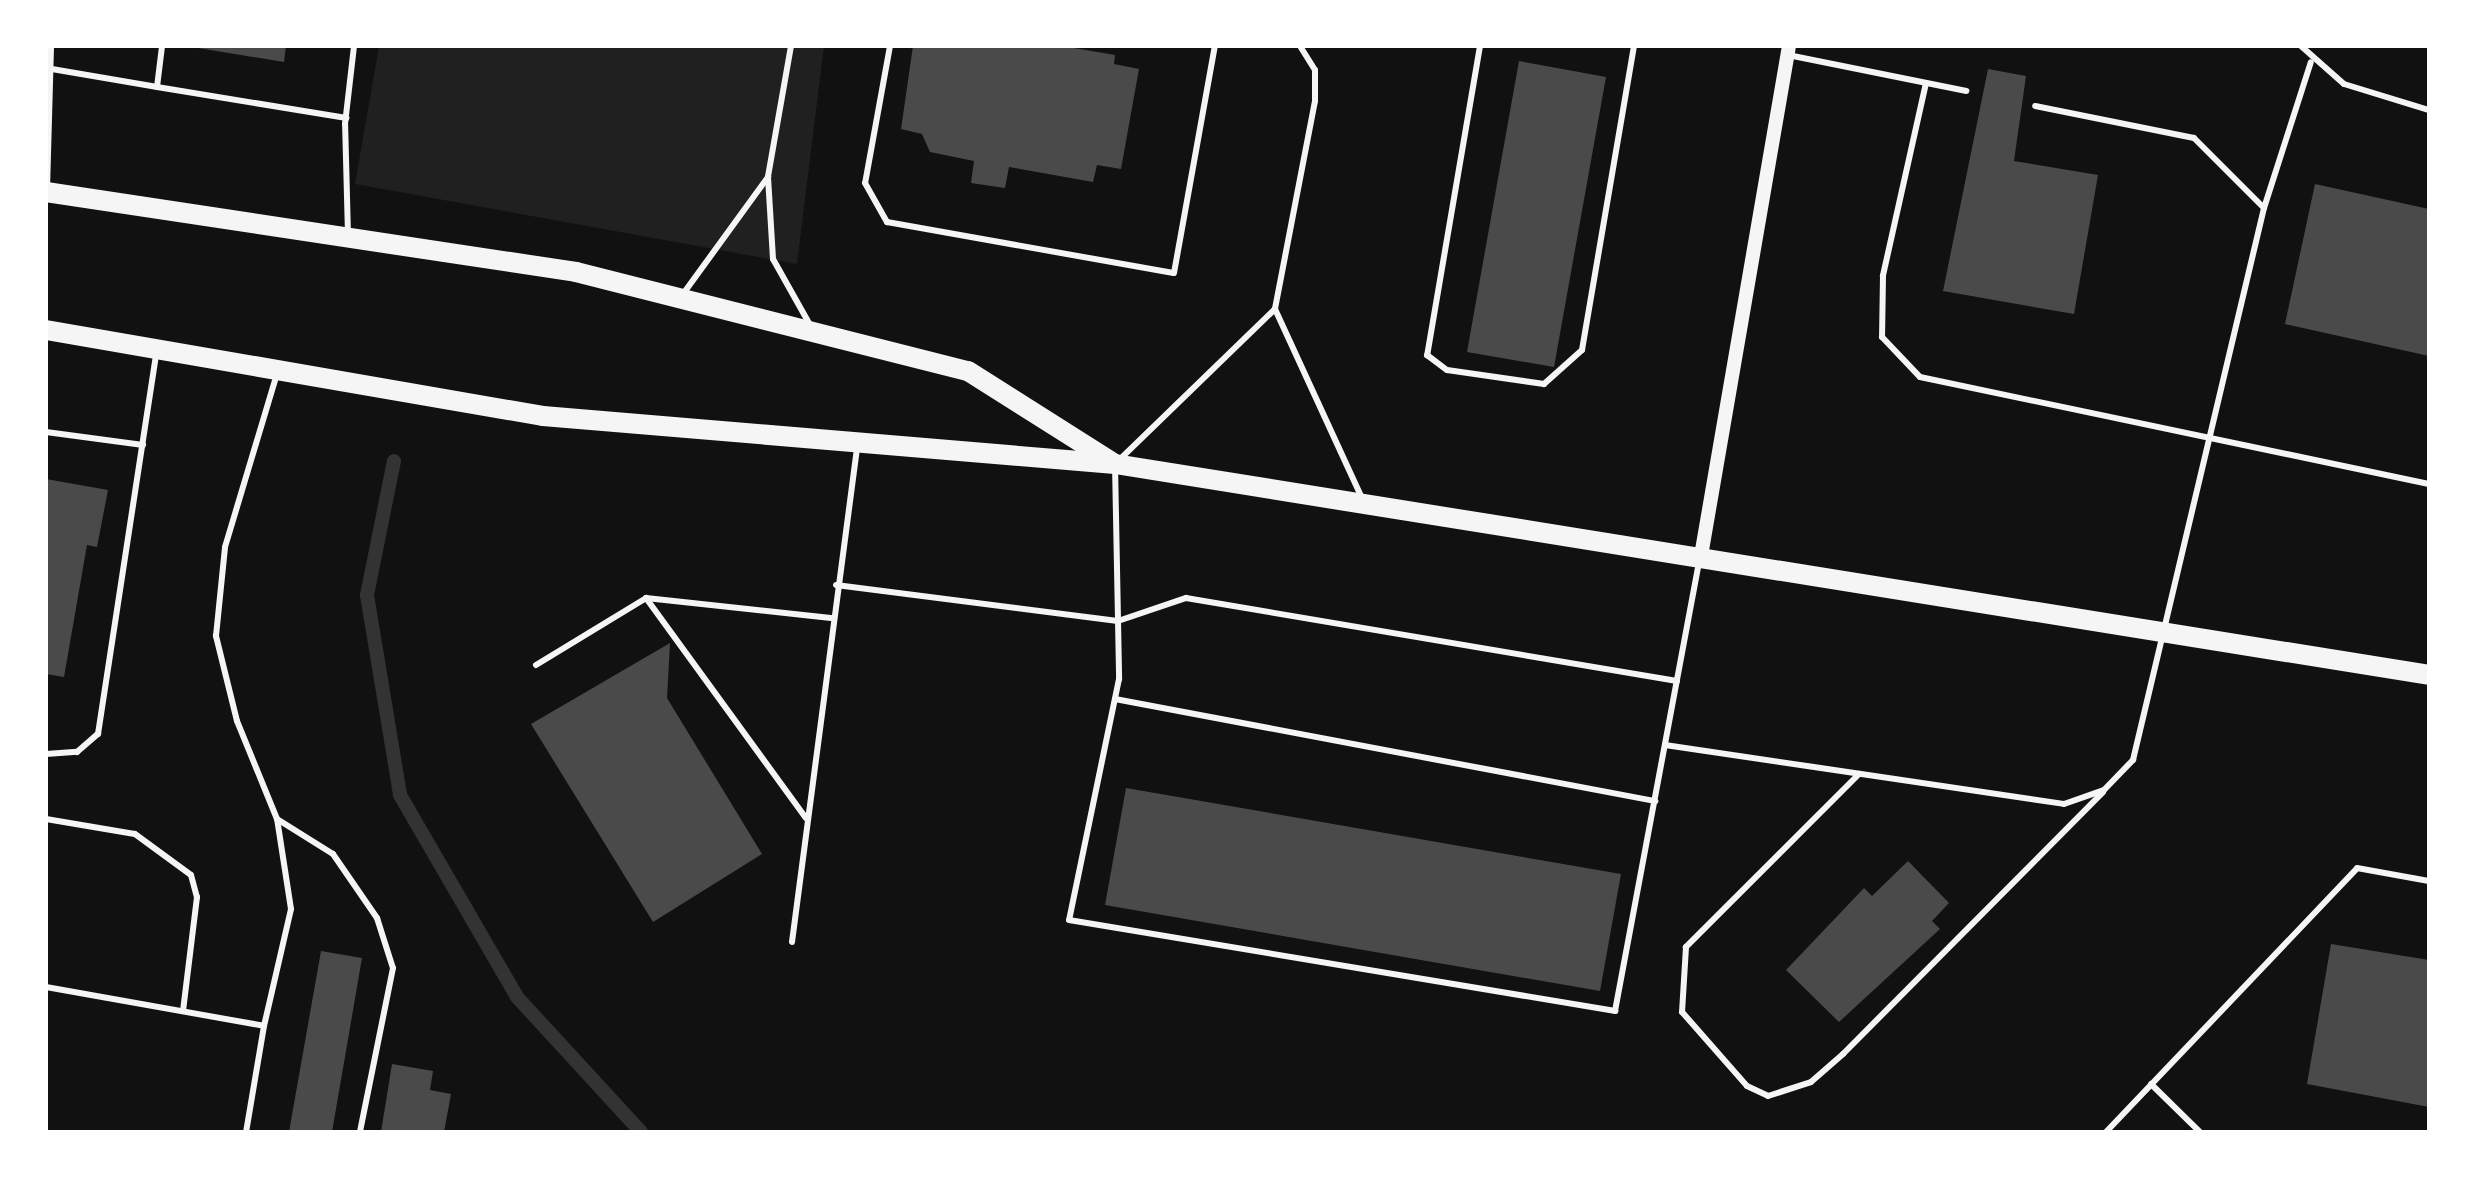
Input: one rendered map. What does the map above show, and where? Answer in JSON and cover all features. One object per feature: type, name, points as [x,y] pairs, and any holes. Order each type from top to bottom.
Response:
[{"type":"main road","points":[[46,192],[348,235],[576,272],[968,371],[1115,464]]},
{"type":"main road","points":[[46,330],[543,416],[1115,464],[2429,675]]},
{"type":"street","points":[[1701,556],[1788,51]]},
{"type":"lane","points":[[46,192],[47,69],[51,46]]},
{"type":"lane","points":[[157,87],[162,46]]},
{"type":"lane","points":[[348,235],[346,118],[354,46]]},
{"type":"lane","points":[[791,46],[768,177],[773,259],[814,332]]},
{"type":"lane","points":[[890,46],[865,183],[887,222],[1174,273],[1215,46]]},
{"type":"lane","points":[[1300,46],[1315,70],[1315,101],[1275,309],[1115,464],[1118,621],[1115,699],[1069,920],[1615,1011],[1701,556]]},
{"type":"lane","points":[[1480,46],[1427,355],[1447,370],[1544,384],[1582,350],[1634,46]]},
{"type":"lane","points":[[2301,46],[2311,62],[2344,84],[2429,110]]},
{"type":"lane","points":[[1788,51],[1966,91]]},
{"type":"lane","points":[[1859,774],[1686,947],[1682,1012],[1718,1058],[1768,1096],[1811,1082],[1843,1054],[2133,760],[2161,631],[2212,438],[2264,208],[2311,62]]},
{"type":"lane","points":[[47,69],[346,118]]},
{"type":"lane","points":[[1926,83],[1883,276],[1882,337],[1920,377],[2429,484]]},
{"type":"lane","points":[[2035,106],[2194,138],[2264,208]]},
{"type":"lane","points":[[680,299],[768,177]]},
{"type":"lane","points":[[1275,309],[1365,503]]},
{"type":"lane","points":[[46,754],[77,752],[98,734],[156,350]]},
{"type":"lane","points":[[246,1132],[264,1026],[291,909],[277,819],[237,721],[216,636],[225,547],[278,371]]},
{"type":"lane","points":[[46,432],[143,445]]},
{"type":"lane","points":[[792,942],[831,618],[858,444]]},
{"type":"lane","points":[[836,585],[1118,621],[1186,598],[1677,681]]},
{"type":"lane","points":[[536,665],[646,598],[831,618]]},
{"type":"lane","points":[[646,598],[807,820]]},
{"type":"lane","points":[[1115,699],[1655,801]]},
{"type":"lane","points":[[1665,745],[2064,804],[2104,790]]},
{"type":"lane","points":[[46,819],[135,834],[191,875],[197,897],[183,1011]]},
{"type":"lane","points":[[277,819],[333,854],[377,918],[393,968],[360,1132]]},
{"type":"lane","points":[[2106,1132],[2357,868],[2429,881]]},
{"type":"lane","points":[[46,987],[264,1026]]},
{"type":"lane","points":[[2151,1084],[2200,1132]]},
{"type":"shaded area","points":[[379,46],[824,46],[797,264],[355,184]]},
{"type":"building","points":[[186,46],[286,46],[284,62]]},
{"type":"building","points":[[913,46],[1062,46],[1115,55],[1114,64],[1139,69],[1121,169],[1097,165],[1093,182],[1009,167],[1005,188],[971,183],[974,161],[930,152],[922,134],[901,129]]},
{"type":"building","points":[[1519,61],[1606,77],[1554,367],[1467,352]]},
{"type":"building","points":[[1988,69],[2026,76],[2014,161],[2098,175],[2074,314],[1943,291]]},
{"type":"building","points":[[2315,184],[2429,209],[2429,356],[2285,324]]},
{"type":"building","points":[[46,479],[108,490],[97,547],[87,545],[64,677],[46,674]]},
{"type":"building","points":[[670,643],[667,698],[762,854],[653,922],[531,724]]},
{"type":"building","points":[[1126,788],[1621,874],[1600,991],[1105,905]]},
{"type":"building","points":[[1908,861],[1949,903],[1932,921],[1940,929],[1839,1022],[1786,970],[1864,888],[1872,896]]},
{"type":"building","points":[[2331,944],[2429,960],[2429,1107],[2307,1084]]},
{"type":"building","points":[[321,951],[362,958],[332,1132],[289,1132]]},
{"type":"building","points":[[392,1064],[433,1071],[430,1090],[451,1094],[444,1132],[381,1132]]},
{"type":"waterway","points":[[394,461],[367,595],[400,795],[517,997],[641,1132]]}]
